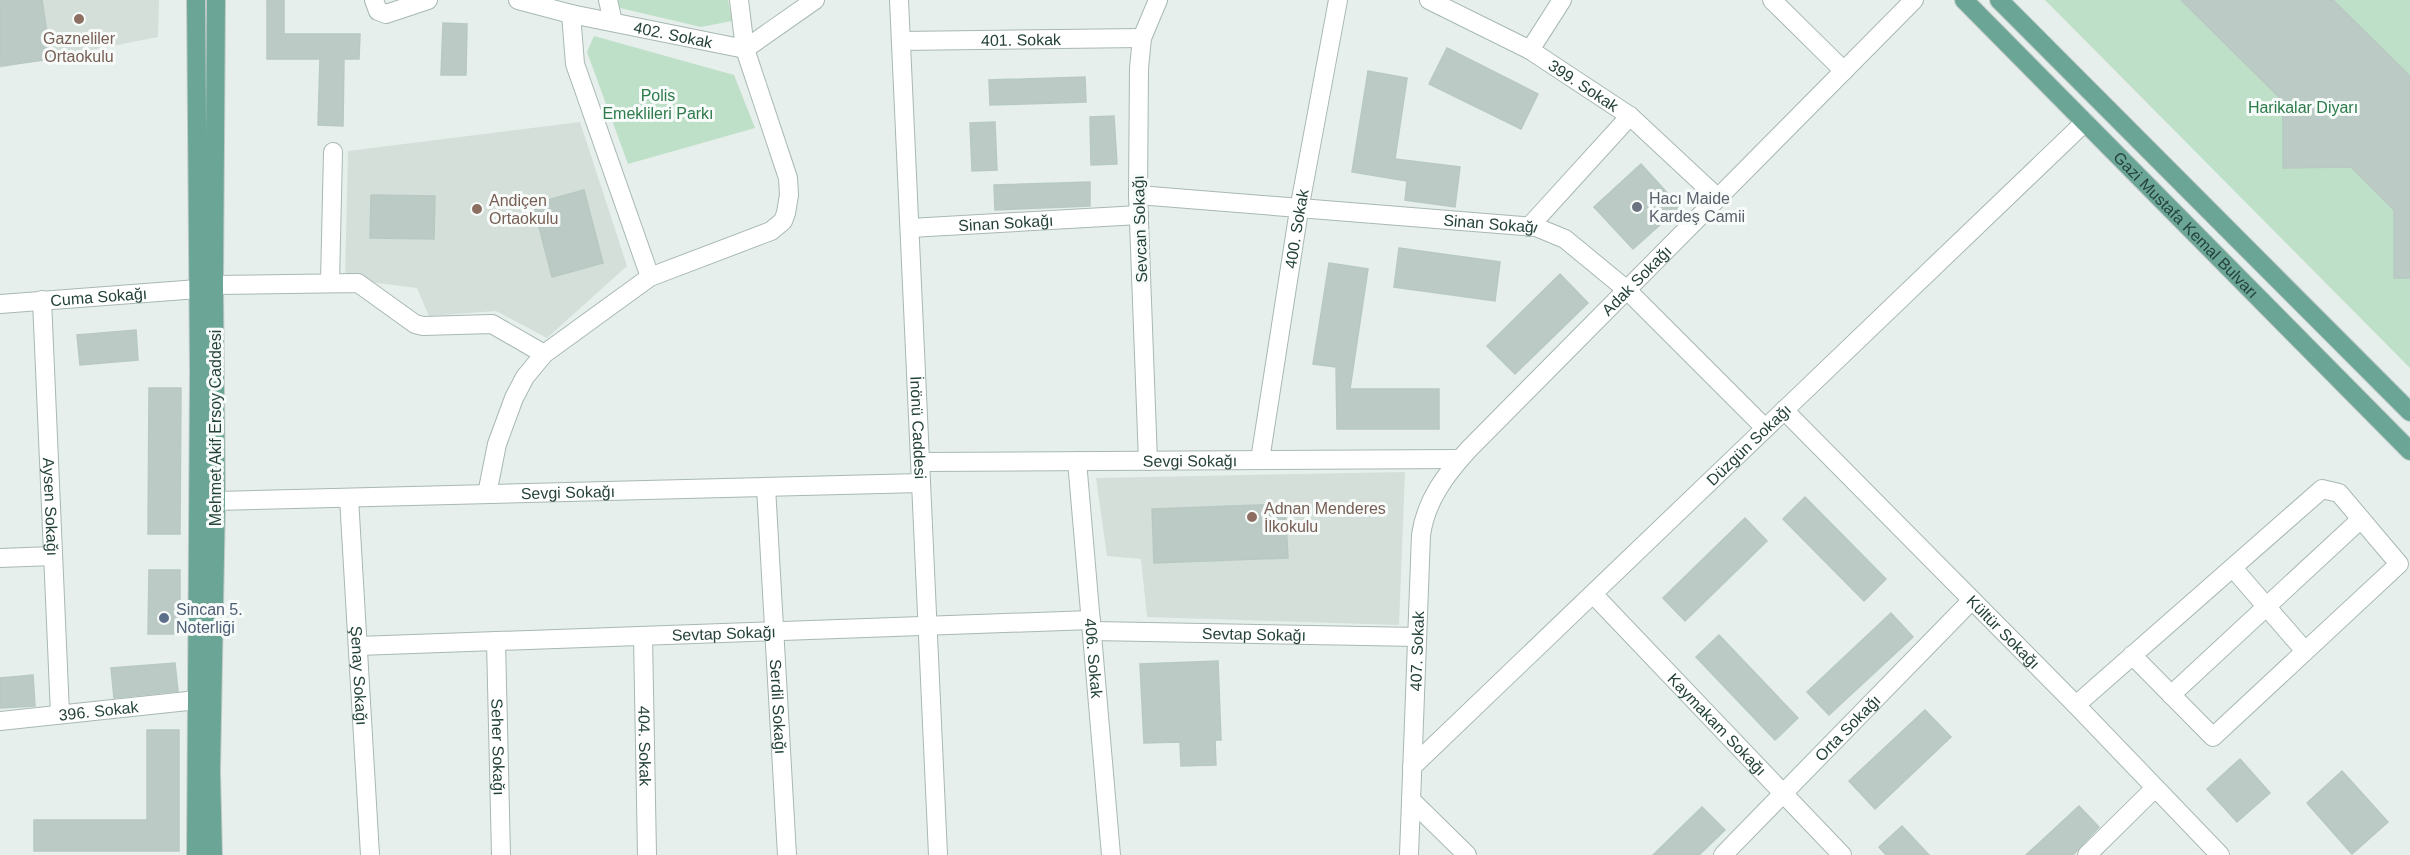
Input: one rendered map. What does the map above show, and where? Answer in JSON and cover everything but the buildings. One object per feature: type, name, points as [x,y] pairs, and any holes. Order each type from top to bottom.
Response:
[{"type":"main road","name":"Mehmet Akif Ersoy Caddesi","points":[[196,0],[216,501],[213,855]]},
{"type":"main road","name":"Mehmet Akif Ersoy Caddesi","points":[[196,855],[206,287],[216,0]]},
{"type":"main road","name":"Gazi Mustafa Kemal Bulvarı","points":[[1964,0],[2410,451]]},
{"type":"main road","name":"Gazi Mustafa Kemal Bulvarı","points":[[1999,0],[2410,412]]},
{"type":"street","points":[[374,0],[378,11],[386,14],[428,0]]},
{"type":"street","name":"402. Sokak","points":[[518,0],[571,14],[745,49]]},
{"type":"street","points":[[608,0],[613,22]]},
{"type":"street","points":[[487,494],[497,444],[514,398],[525,377],[544,354],[650,277],[771,231],[783,221],[789,195],[787,173],[745,49],[739,0]]},
{"type":"street","points":[[745,49],[815,0]]},
{"type":"street","name":"İnönü Caddesi","points":[[899,0],[938,855]]},
{"type":"street","name":"Sevcan Sokağı","points":[[1148,461],[1138,195],[1139,68],[1142,38],[1158,0]]},
{"type":"street","name":"400. Sokak","points":[[1260,460],[1299,210],[1338,0]]},
{"type":"street","name":"399. Sokak","points":[[1429,0],[1530,50],[1630,116],[1718,198]]},
{"type":"street","points":[[1530,50],[1562,0]]},
{"type":"street","points":[[1772,0],[1844,71]]},
{"type":"street","name":"Adak Sokağı","points":[[1460,459],[1914,0]]},
{"type":"street","points":[[571,14],[576,70],[650,277]]},
{"type":"street","name":"401. Sokak","points":[[901,41],[1142,38]]},
{"type":"street","points":[[1529,227],[1630,116]]},
{"type":"street","name":"Düzgün Sokağı","points":[[1412,767],[2085,122]]},
{"type":"street","points":[[330,283],[333,152]]},
{"type":"street","name":"Sinan Sokağı","points":[[1138,195],[1548,230],[1565,239],[1627,290],[1765,428]]},
{"type":"street","name":"Sinan Sokağı","points":[[910,228],[1139,215]]},
{"type":"street","name":"Cuma Sokağı","points":[[0,304],[206,287],[358,283],[415,324],[423,326],[492,324],[544,354]]},
{"type":"street","name":"Aysen Sokağı","points":[[42,300],[60,714]]},
{"type":"street","name":"Kültür Sokağı","points":[[1784,410],[2076,705],[2220,855]]},
{"type":"street","name":"Sevgi Sokağı","points":[[920,462],[1460,459]]},
{"type":"street","name":"407. Sokak","points":[[1409,855],[1421,535],[1425,516],[1439,485],[1460,459]]},
{"type":"street","name":"406. Sokak","points":[[1077,461],[1112,855]]},
{"type":"street","name":"Sevgi Sokağı","points":[[216,501],[921,483]]},
{"type":"street","name":"Serdil Sokağı","points":[[766,487],[788,855]]},
{"type":"street","points":[[2076,705],[2322,489],[2339,493],[2399,564],[2213,737],[2132,656]]},
{"type":"street","name":"Şenay Sokağı","points":[[349,498],[370,855]]},
{"type":"street","points":[[2171,695],[2361,519]]},
{"type":"street","points":[[0,558],[53,556]]},
{"type":"street","points":[[2233,568],[2305,651]]},
{"type":"street","name":"Kaymakam Sokağı","points":[[1593,594],[1842,855]]},
{"type":"street","name":"Orta Sokağı","points":[[1723,855],[1972,600]]},
{"type":"street","name":"Sevtap Sokağı","points":[[358,646],[927,626],[1092,626],[1417,637]]},
{"type":"street","name":"404. Sokak","points":[[643,636],[647,855]]},
{"type":"street","name":"Seher Sokağı","points":[[496,641],[501,855]]},
{"type":"street","name":"396. Sokak","points":[[0,721],[197,700]]},
{"type":"street","points":[[2087,855],[2155,788]]},
{"type":"street","points":[[1411,800],[1467,855]]},
{"type":"shaded area","name":"Gazneliler Ortaokulu","points":[[0,0],[159,0],[158,37],[0,68]]},
{"type":"shaded area","name":"Andiçen Ortaokulu","points":[[580,122],[627,266],[547,338],[496,311],[429,316],[417,288],[345,279],[348,151]]},
{"type":"shaded area","name":"Adnan Menderes İlkokulu","points":[[1405,472],[1399,625],[1147,617],[1141,559],[1107,556],[1096,478]]},
{"type":"green space","points":[[618,0],[728,0],[732,21],[701,27],[620,8]]},
{"type":"green space","name":"Harikalar Diyarı","points":[[2045,0],[2410,0],[2410,368]]},
{"type":"green space","name":"Polis Emeklileri Parkı","points":[[594,36],[734,75],[755,128],[628,164],[587,52]]},
{"type":"place","name":"Gazneliler Ortaokulu","points":[[79,19]]},
{"type":"place","name":"Hacı Maide Kardeş Camii","points":[[1637,207]]},
{"type":"place","name":"Andiçen Ortaokulu","points":[[477,209]]},
{"type":"place","name":"Adnan Menderes İlkokulu","points":[[1252,517]]},
{"type":"place","name":"Sincan 5. Noterliği","points":[[164,618]]}]
